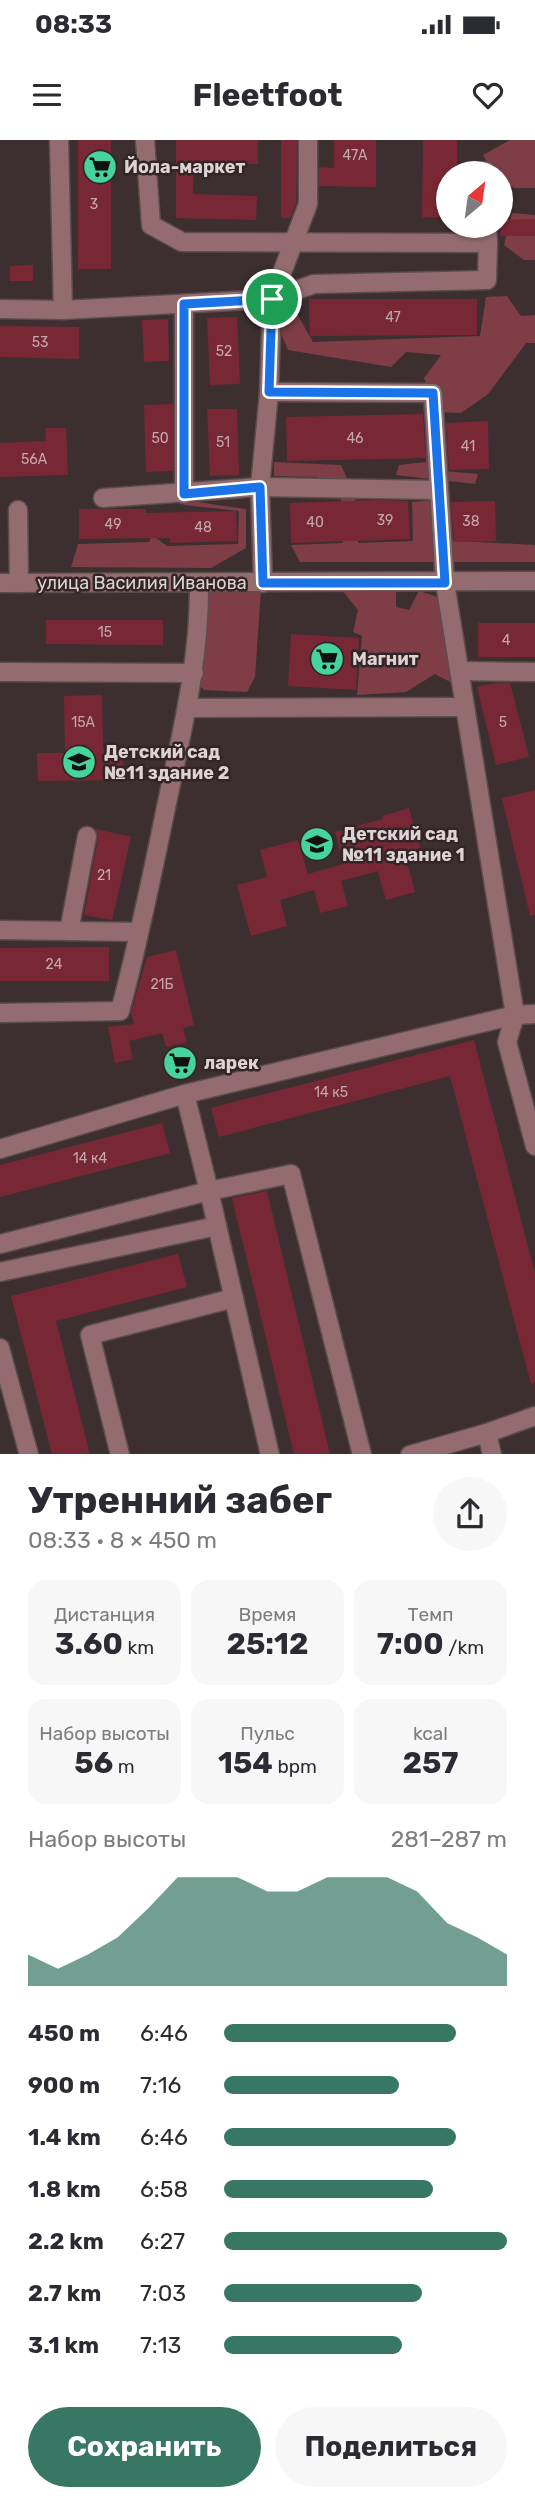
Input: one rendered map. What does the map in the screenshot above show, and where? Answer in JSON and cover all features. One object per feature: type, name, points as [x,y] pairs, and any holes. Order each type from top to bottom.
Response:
[{"type":"street","points":[[59,140],[63,310]]},
{"type":"street","points":[[145,140],[151,225],[182,242],[293,244],[436,237]]},
{"type":"street","points":[[263,583],[260,487],[269,392],[272,299],[308,204],[308,140]]},
{"type":"street","points":[[0,309],[63,310],[272,299],[314,284],[487,281],[488,238]]},
{"type":"street","points":[[184,304],[184,494]]},
{"type":"street","points":[[269,392],[433,393],[445,583],[515,1015],[507,1042],[535,1146]]},
{"type":"street","points":[[103,498],[260,487],[439,490]]},
{"type":"street","points":[[18,510],[19,583]]},
{"type":"street","name":"улица Василия Иванова","points":[[0,583],[535,581]]},
{"type":"street","points":[[0,1013],[120,1011],[194,673],[200,617],[199,583]]},
{"type":"street","points":[[0,671],[194,673]]},
{"type":"street","points":[[459,671],[535,671]]},
{"type":"street","points":[[187,708],[465,707]]},
{"type":"street","points":[[69,931],[87,836]]},
{"type":"street","points":[[0,930],[139,932]]},
{"type":"street","points":[[0,1149],[185,1094],[515,1015],[535,1014]]},
{"type":"street","points":[[185,1094],[270,1454]]},
{"type":"street","points":[[0,1244],[209,1191],[291,1174],[362,1454]]},
{"type":"street","points":[[0,1272],[217,1226]]},
{"type":"street","points":[[120,1454],[90,1335],[234,1298]]},
{"type":"street","points":[[0,1348],[29,1454]]},
{"type":"street","points":[[410,1454],[535,1416]]},
{"type":"street","points":[[486,1433],[492,1454]]},
{"type":"shaded area","points":[[510,140],[535,140],[535,188],[513,187],[513,161],[487,161],[483,155]]},
{"type":"shaded area","points":[[513,213],[535,215],[535,260],[524,260],[504,245],[506,238],[513,238]]},
{"type":"shaded area","points":[[507,296],[521,316],[535,315],[535,343],[526,343],[488,394],[461,413],[439,412],[424,378],[441,355],[406,352],[391,367],[288,350],[273,314],[297,314],[313,342],[480,336],[486,297]]},
{"type":"shaded area","points":[[426,419],[445,471],[478,474],[475,484],[396,475],[399,465],[426,462]]},
{"type":"shaded area","points":[[274,462],[341,465],[355,496],[358,543],[413,541],[412,502],[433,500],[438,540],[535,545],[535,562],[300,562],[291,545],[343,543],[341,499],[315,493],[318,477],[274,476]]},
{"type":"shaded area","points":[[183,500],[246,509],[246,548],[211,568],[71,567],[78,544],[149,542],[152,535],[167,546],[238,544],[239,511],[184,505]]},
{"type":"shaded area","points":[[338,585],[396,588],[396,607],[409,610],[419,591],[444,599],[458,686],[435,674],[406,692],[357,695],[362,636],[353,632],[358,610]]},
{"type":"shaded area","points":[[261,589],[255,677],[247,692],[204,690],[199,685],[205,592]]},
{"type":"building","points":[[78,140],[111,140],[111,269],[78,269]]},
{"type":"building","points":[[176,140],[258,140],[258,164],[194,163],[193,194],[257,196],[256,220],[176,218]]},
{"type":"building","points":[[281,140],[297,140],[296,203],[290,218],[281,218]]},
{"type":"building","points":[[334,140],[376,140],[376,187],[319,186],[319,167],[334,168]]},
{"type":"building","points":[[423,140],[457,140],[457,161],[436,161],[436,218],[422,217]]},
{"type":"building","points":[[535,219],[535,236],[513,236],[513,220]]},
{"type":"building","points":[[33,265],[33,281],[10,281],[10,266]]},
{"type":"building","points":[[309,299],[477,299],[477,335],[310,336]]},
{"type":"building","points":[[237,317],[240,384],[210,385],[207,318]]},
{"type":"building","points":[[168,319],[169,361],[144,362],[142,320]]},
{"type":"building","points":[[0,326],[79,327],[79,359],[0,357]]},
{"type":"building","points":[[173,404],[173,471],[146,472],[144,405]]},
{"type":"building","points":[[207,409],[237,409],[239,475],[210,476]]},
{"type":"building","points":[[423,414],[426,458],[287,461],[286,417]]},
{"type":"building","points":[[488,421],[489,469],[449,470],[446,423]]},
{"type":"building","points":[[45,428],[66,428],[68,475],[0,477],[0,443],[46,441]]},
{"type":"building","points":[[408,501],[410,539],[291,543],[290,503]]},
{"type":"building","points":[[495,501],[496,541],[454,542],[451,502]]},
{"type":"building","points":[[79,509],[146,509],[146,513],[236,511],[237,541],[170,543],[170,538],[79,539]]},
{"type":"building","points":[[46,620],[163,620],[163,645],[46,644]]},
{"type":"building","points":[[478,623],[535,623],[535,657],[478,657]]},
{"type":"building","points":[[291,634],[359,638],[356,690],[288,686]]},
{"type":"building","points":[[510,683],[529,757],[496,765],[477,687]]},
{"type":"building","points":[[102,695],[103,749],[123,749],[124,780],[38,781],[37,753],[65,753],[64,696]]},
{"type":"building","points":[[535,790],[535,915],[530,916],[502,798]]},
{"type":"building","points":[[409,808],[420,848],[404,852],[415,892],[386,900],[378,871],[341,881],[348,906],[320,913],[314,890],[280,900],[287,926],[251,936],[237,885],[267,877],[260,850],[298,840],[308,874],[344,864],[335,832],[383,819],[382,816]]},
{"type":"building","points":[[96,829],[131,837],[112,920],[84,915],[98,838]]},
{"type":"building","points":[[109,947],[109,981],[0,981],[0,948]]},
{"type":"building","points":[[176,950],[194,1025],[183,1028],[187,1042],[166,1047],[162,1033],[129,1041],[133,1059],[115,1063],[108,1027],[134,1024],[131,1012],[147,957]]},
{"type":"building","points":[[474,1040],[535,1273],[535,1383],[531,1384],[450,1076],[219,1137],[211,1108]]},
{"type":"building","points":[[162,1123],[170,1153],[0,1197],[0,1165]]},
{"type":"building","points":[[267,1191],[330,1454],[294,1454],[232,1198]]},
{"type":"building","points":[[178,1254],[187,1287],[56,1321],[90,1454],[52,1454],[11,1296]]},
{"type":"place","name":"Йола-маркет","points":[[100,167]]},
{"type":"place","name":"Магнит","points":[[327,659]]},
{"type":"place","name":"Детский сад №11 здание 2","points":[[79,762]]},
{"type":"place","name":"Детский сад №11 здание 1","points":[[317,844]]},
{"type":"place","name":"ларек","points":[[180,1063]]},
{"type":"route","points":[[272,299],[269,392],[433,393],[445,583],[263,583],[260,487],[184,494],[184,304],[272,299]]}]
